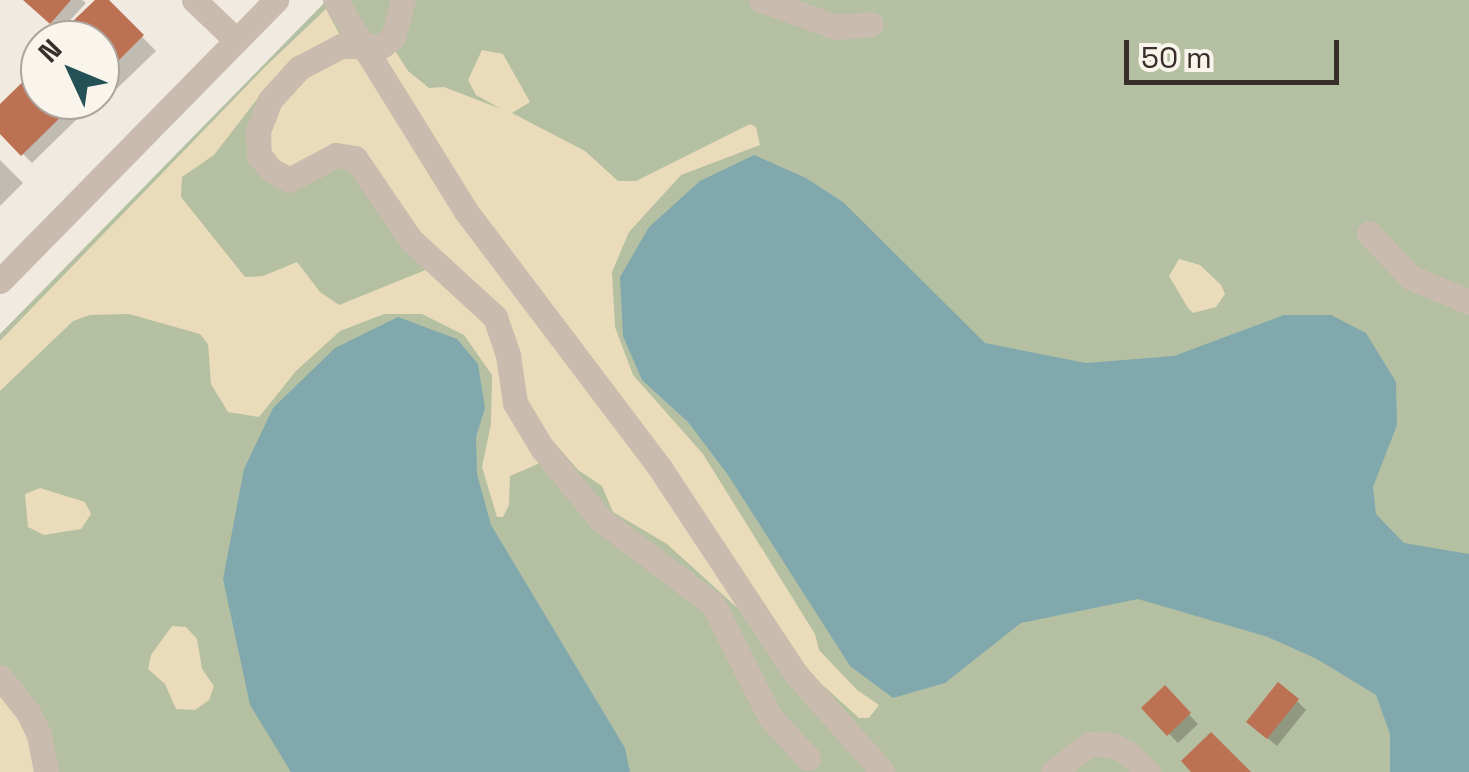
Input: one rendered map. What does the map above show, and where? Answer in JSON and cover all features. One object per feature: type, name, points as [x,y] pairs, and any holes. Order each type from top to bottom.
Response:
[{"type":"street","points":[[194,0],[236,40]]},
{"type":"street","points":[[0,281],[276,0]]},
{"type":"street","points":[[335,0],[465,210],[658,465],[796,672],[883,772]]},
{"type":"street","points":[[403,0],[393,37],[382,46],[341,46],[298,68],[270,100],[258,131],[260,156],[270,170],[288,180],[336,155],[355,158],[411,240],[495,318],[508,355],[515,403],[542,448],[601,520],[713,604],[770,717],[808,758]]},
{"type":"street","points":[[761,0],[836,27],[870,24]]},
{"type":"street","points":[[1369,234],[1410,277],[1469,302]]},
{"type":"street","points":[[0,677],[28,712],[39,735],[46,772]]},
{"type":"street","points":[[1053,772],[1089,744],[1112,745],[1128,753],[1148,772]]},
{"type":"green space","points":[[327,0],[1469,0],[1469,772],[0,772],[0,334]]},
{"type":"sand","points":[[326,9],[342,39],[268,85],[214,155],[182,177],[181,197],[245,277],[263,276],[297,262],[320,292],[339,305],[428,269],[493,321],[547,460],[510,476],[509,505],[503,517],[497,517],[482,467],[491,424],[492,375],[464,335],[422,314],[384,314],[340,331],[296,371],[259,417],[228,412],[211,384],[208,344],[200,334],[129,314],[90,315],[73,321],[0,391],[0,341]]},
{"type":"sand","points":[[392,46],[408,71],[429,88],[444,87],[501,109],[476,95],[468,80],[482,50],[503,54],[530,102],[512,113],[585,151],[618,181],[636,181],[750,124],[756,127],[760,145],[681,175],[629,232],[612,272],[615,327],[633,375],[703,454],[815,634],[819,650],[857,690],[879,705],[869,718],[859,718],[667,544],[613,512],[602,486],[578,470],[524,408],[515,345],[432,252],[367,161],[286,173],[269,161],[263,133],[276,99],[340,53]]},
{"type":"sand","points":[[1179,259],[1200,265],[1221,285],[1225,294],[1216,307],[1193,313],[1188,308],[1169,276]]},
{"type":"sand","points":[[40,488],[85,502],[91,514],[81,529],[44,535],[28,527],[25,494]]},
{"type":"sand","points":[[172,626],[186,627],[197,639],[202,669],[214,686],[209,700],[195,710],[176,709],[165,684],[148,669],[151,655]]},
{"type":"sand","points":[[0,687],[19,709],[41,772],[0,772]]},
{"type":"water","points":[[754,155],[806,178],[843,202],[985,343],[1086,363],[1174,356],[1284,315],[1331,315],[1366,333],[1396,382],[1397,425],[1373,487],[1376,514],[1404,543],[1469,554],[1469,772],[1390,772],[1390,734],[1376,695],[1317,659],[1268,637],[1138,599],[1021,623],[945,683],[893,698],[850,666],[728,475],[688,422],[642,380],[623,336],[620,277],[649,227],[700,181]]},
{"type":"water","points":[[398,317],[457,339],[478,364],[485,408],[476,437],[477,474],[491,525],[625,748],[630,772],[291,772],[250,705],[223,579],[244,469],[273,408],[335,348]]},
{"type":"building","points":[[23,0],[71,0],[54,20],[46,20]]},
{"type":"building","points":[[95,0],[109,0],[144,35],[120,59],[120,20],[74,20]]},
{"type":"building","points":[[20,85],[20,120],[58,120],[21,156],[0,134],[0,104]]},
{"type":"building","points":[[1278,682],[1299,699],[1267,739],[1246,722]]},
{"type":"building","points":[[1165,685],[1191,713],[1167,736],[1141,708]]},
{"type":"building","points":[[1211,732],[1251,772],[1191,772],[1181,761]]}]
